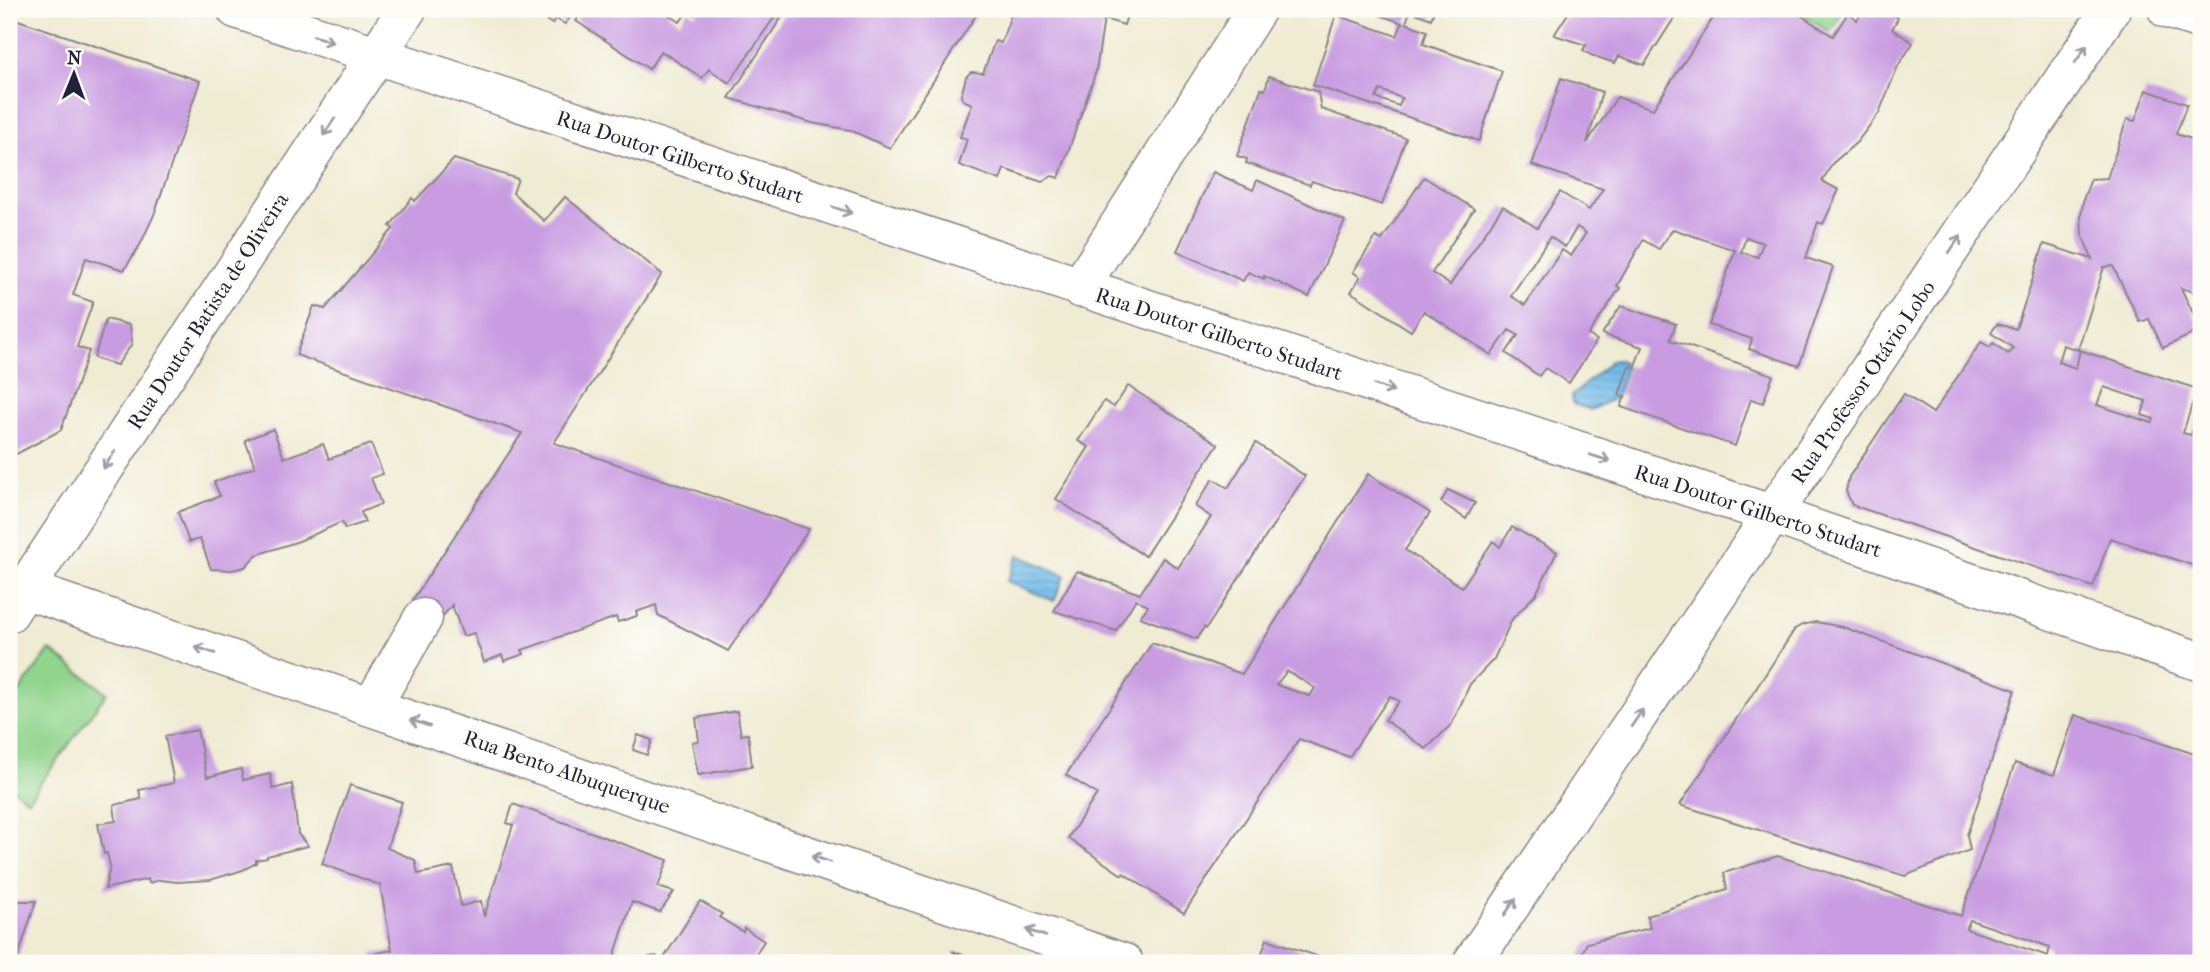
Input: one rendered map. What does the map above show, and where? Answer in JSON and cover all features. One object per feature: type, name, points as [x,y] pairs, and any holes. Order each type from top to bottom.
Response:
[{"type":"street","name":"Rua Doutor Gilberto Studart","points":[[236,9],[1774,515],[2201,662]]},
{"type":"street","name":"Rua Doutor Batista de Oliveira","points":[[14,595],[407,9]]},
{"type":"street","points":[[1079,288],[1257,9]]},
{"type":"street","name":"Rua Professor Otávio Lobo","points":[[1472,963],[2111,9]]},
{"type":"street","points":[[2167,9],[2201,20]]},
{"type":"street","name":"Rua Bento Albuquerque","points":[[14,595],[372,706],[1124,963]]},
{"type":"street","points":[[372,706],[423,618]]},
{"type":"green space","points":[[1796,9],[1845,9],[1830,32]]},
{"type":"green space","points":[[50,650],[107,693],[28,800],[9,786],[9,705]]},
{"type":"water","points":[[1612,360],[1620,360],[1626,368],[1616,397],[1591,410],[1573,404],[1572,396]]},
{"type":"water","points":[[1018,555],[1065,575],[1054,601],[1007,581]]},
{"type":"building","points":[[529,9],[576,9],[565,24],[556,19],[552,24]]},
{"type":"building","points":[[584,9],[672,9],[668,14],[680,22],[688,10],[695,15],[700,9],[780,9],[729,83],[709,69],[702,78],[661,51],[649,69],[576,21]]},
{"type":"building","points":[[787,9],[980,9],[890,148],[850,130],[812,123],[729,98]]},
{"type":"building","points":[[1013,9],[1129,9],[1124,25],[1104,19],[1096,71],[1059,178],[1052,176],[1042,182],[1004,169],[1000,180],[959,165],[967,139],[960,137],[972,104],[961,96],[966,77],[971,72],[983,73],[995,41],[1001,43]]},
{"type":"building","points":[[1364,9],[1435,9],[1431,19],[1410,11],[1406,23],[1427,31],[1423,44],[1502,71],[1479,141],[1313,85],[1336,15],[1397,36],[1402,23]],"holes":[[[1380,90],[1402,98],[1399,106],[1376,98]]]},
{"type":"building","points":[[1571,9],[1680,9],[1644,65],[1619,56],[1615,63],[1591,55],[1583,50],[1586,45],[1554,35]]},
{"type":"building","points":[[1719,9],[1791,9],[1833,36],[1848,13],[1857,20],[1864,9],[1884,9],[1898,18],[1892,29],[1913,43],[1898,66],[1879,113],[1857,142],[1833,163],[1822,181],[1839,190],[1823,224],[1818,222],[1806,258],[1833,267],[1799,366],[1749,349],[1752,339],[1709,325],[1735,250],[1673,229],[1659,249],[1643,240],[1617,286],[1620,288],[1588,335],[1597,340],[1569,383],[1545,368],[1539,376],[1506,353],[1518,335],[1509,330],[1491,355],[1424,311],[1411,331],[1351,292],[1360,277],[1353,272],[1376,237],[1382,240],[1424,177],[1474,209],[1432,273],[1450,285],[1503,206],[1537,228],[1560,192],[1589,210],[1603,189],[1532,165],[1561,78],[1602,92],[1587,143],[1617,97],[1653,109]],"holes":[[[1577,227],[1586,233],[1571,256],[1562,250],[1525,305],[1511,296],[1550,237],[1565,247]],[[1746,237],[1763,243],[1758,257],[1741,252]]]},
{"type":"building","points":[[9,17],[200,81],[154,215],[124,270],[86,258],[73,295],[93,302],[77,347],[89,351],[61,430],[9,458]]},
{"type":"building","points":[[1269,76],[1318,92],[1321,109],[1406,138],[1382,205],[1312,181],[1310,185],[1246,163],[1247,159],[1237,156],[1261,89],[1265,90]]},
{"type":"building","points":[[2146,90],[2187,104],[2176,134],[2201,142],[2201,294],[2181,288],[2201,330],[2163,348],[2149,319],[2140,322],[2113,266],[2104,267],[2078,350],[2063,345],[2058,362],[2076,368],[2080,350],[2197,389],[2183,433],[2191,435],[2201,407],[2201,568],[2110,538],[2093,587],[1852,505],[1846,491],[1849,477],[1904,394],[1933,413],[1981,342],[1990,347],[1993,343],[2008,354],[2013,348],[1991,333],[1997,324],[2016,329],[2044,244],[2092,259],[2082,234],[2084,197],[2091,179],[2107,178],[2127,119],[2135,121]],"holes":[[[2104,387],[2146,401],[2142,415],[2154,419],[2152,423],[2097,405]]]},
{"type":"building","points":[[454,159],[518,179],[513,193],[544,221],[565,197],[662,274],[554,443],[809,529],[728,651],[658,615],[656,605],[636,612],[637,616],[618,622],[616,617],[522,650],[524,654],[504,661],[502,655],[484,662],[474,633],[463,636],[452,605],[442,617],[412,601],[522,433],[296,355],[314,306],[325,309],[393,229],[390,226],[412,198],[415,201]]},
{"type":"building","points":[[1213,172],[1253,190],[1257,180],[1345,221],[1309,297],[1264,276],[1264,279],[1248,272],[1243,281],[1177,251]]},
{"type":"building","points":[[1621,306],[1676,324],[1670,340],[1773,375],[1763,403],[1751,399],[1735,446],[1621,407],[1625,396],[1619,395],[1629,366],[1634,368],[1642,347],[1602,334]]},
{"type":"building","points":[[106,319],[130,325],[132,344],[117,365],[94,358]]},
{"type":"building","points":[[1128,386],[1218,444],[1145,556],[1056,499],[1089,447],[1078,441],[1104,401],[1114,407]]},
{"type":"building","points":[[273,429],[284,458],[323,444],[329,459],[371,444],[383,474],[371,478],[381,504],[361,512],[365,522],[345,529],[342,522],[299,541],[256,555],[245,567],[232,570],[211,569],[200,539],[189,542],[178,512],[220,496],[214,482],[255,467],[245,440]]},
{"type":"building","points":[[1256,443],[1305,476],[1197,639],[1140,617],[1148,606],[1136,599],[1116,631],[1054,611],[1077,571],[1140,594],[1163,558],[1178,568],[1211,517],[1195,506],[1213,479],[1228,488]]},
{"type":"building","points":[[1368,474],[1430,513],[1405,550],[1462,587],[1493,541],[1500,547],[1512,527],[1557,552],[1536,594],[1512,619],[1494,659],[1470,684],[1452,724],[1426,749],[1385,720],[1399,701],[1390,696],[1349,757],[1299,739],[1184,913],[1068,838],[1097,794],[1066,775],[1152,643],[1242,674]],"holes":[[[1287,671],[1315,688],[1310,696],[1276,685]]]},
{"type":"building","points":[[1448,490],[1475,503],[1466,519],[1441,502]]},
{"type":"building","points":[[1816,622],[1843,627],[2015,690],[1967,835],[1970,850],[1905,876],[1680,805],[1795,629]]},
{"type":"building","points":[[737,711],[741,735],[748,734],[752,766],[698,775],[692,742],[699,741],[696,718]]},
{"type":"building","points":[[2075,715],[2201,756],[2201,963],[1577,963],[1587,943],[1650,928],[1647,916],[1727,889],[1724,873],[1778,856],[1961,916],[2015,763],[2054,775]],"holes":[[[1970,920],[2050,947],[2048,956],[1966,929]]]},
{"type":"building","points":[[197,730],[207,777],[241,769],[243,780],[270,774],[273,789],[292,784],[298,834],[308,846],[267,856],[243,870],[210,880],[160,880],[149,883],[148,879],[105,889],[110,866],[107,853],[104,854],[98,824],[116,821],[114,805],[141,799],[139,790],[174,783],[165,736]]},
{"type":"building","points":[[638,735],[652,740],[647,755],[633,750]]},
{"type":"building","points":[[350,785],[402,802],[387,848],[415,860],[418,874],[453,867],[461,906],[481,901],[484,917],[513,825],[507,823],[513,804],[668,860],[658,887],[674,892],[660,912],[632,902],[612,963],[373,963],[371,954],[392,950],[380,885],[322,864]]},
{"type":"building","points":[[9,898],[16,901],[36,901],[18,963],[9,963]]},
{"type":"building","points":[[700,901],[722,914],[719,917],[743,932],[744,928],[764,941],[750,963],[645,963],[649,957],[656,956],[662,961]]},
{"type":"building","points":[[1267,939],[1337,963],[1259,961]]},
{"type":"building","points":[[952,951],[987,963],[968,963]]}]
